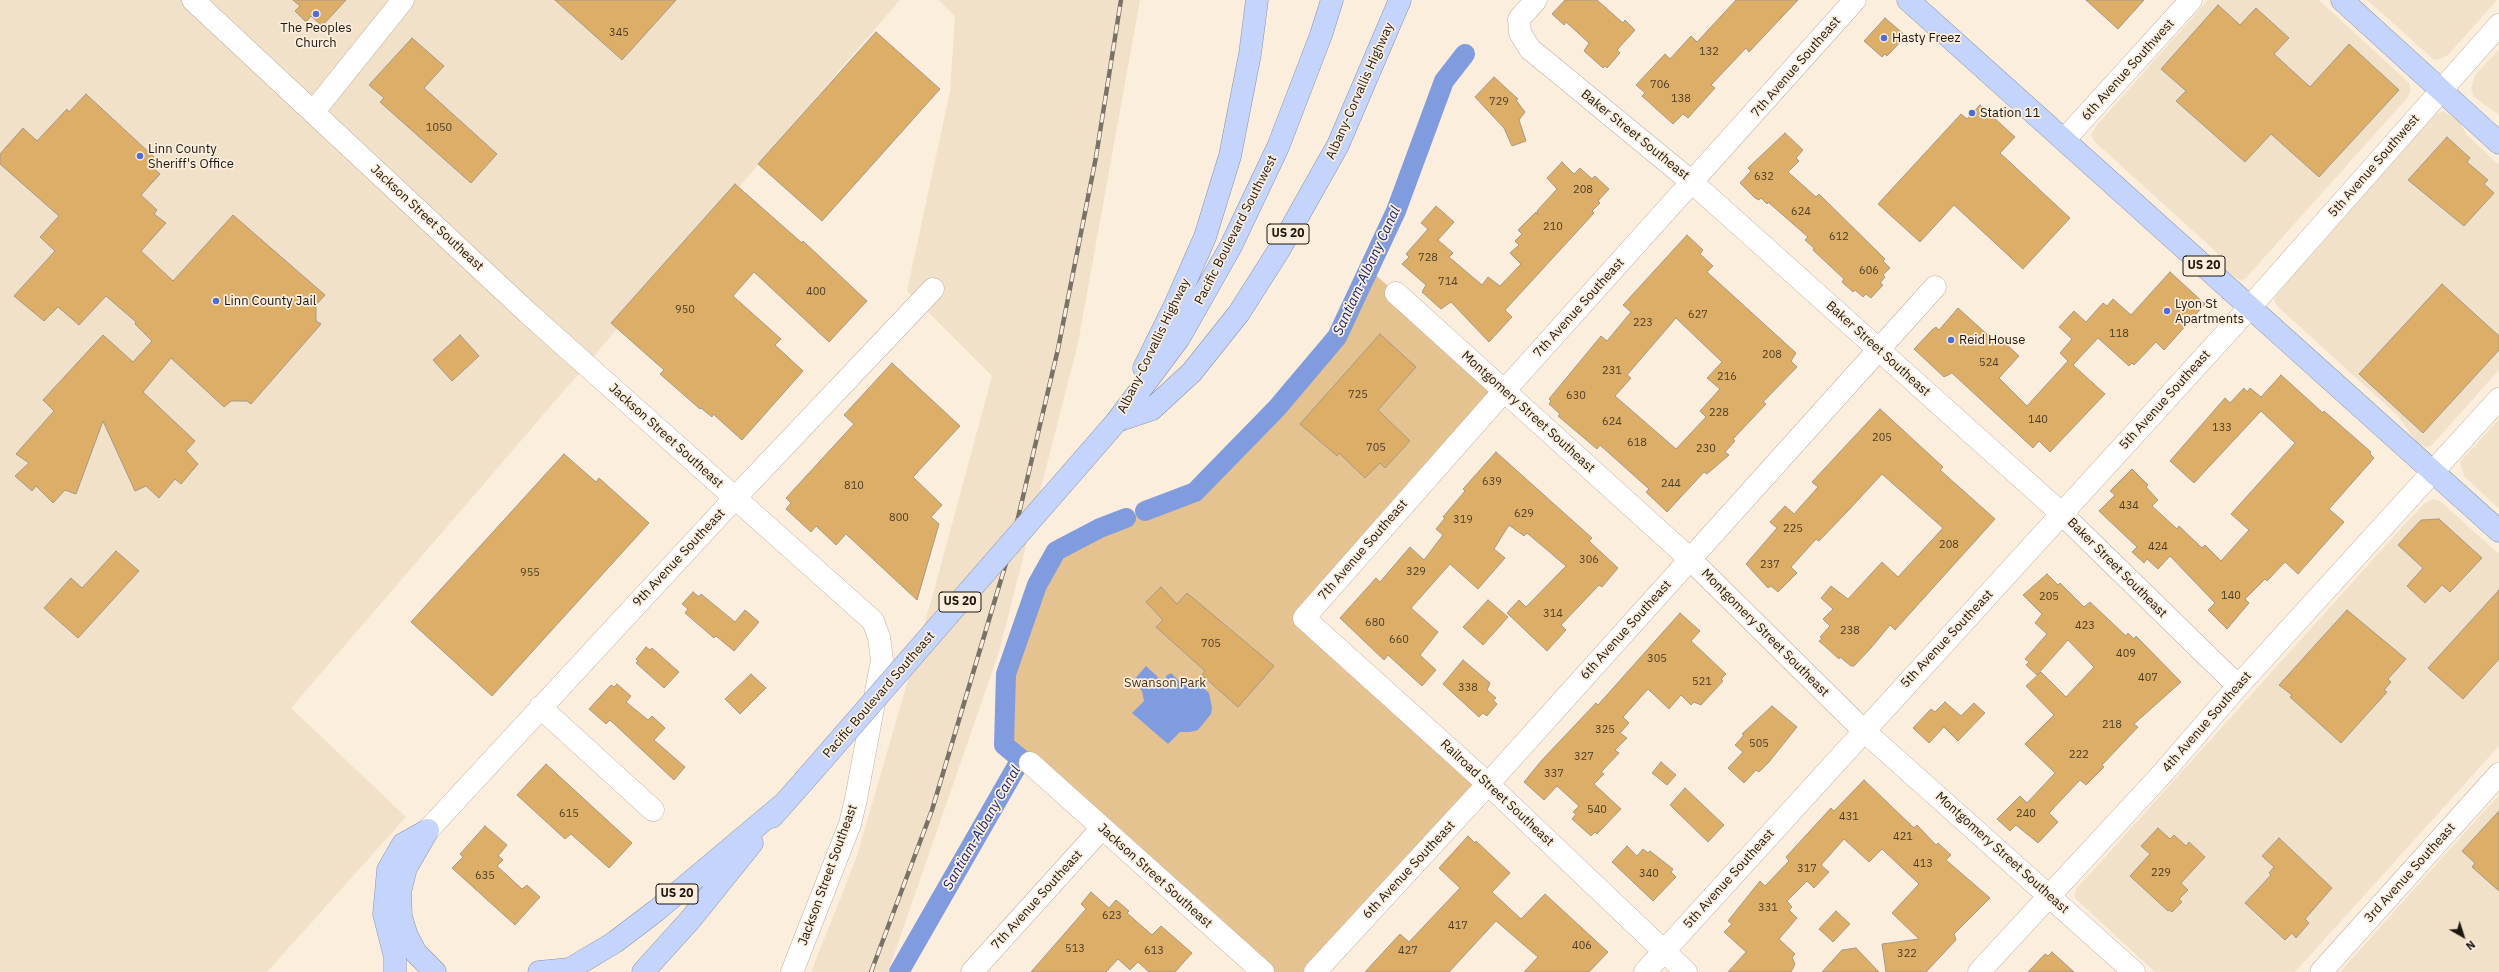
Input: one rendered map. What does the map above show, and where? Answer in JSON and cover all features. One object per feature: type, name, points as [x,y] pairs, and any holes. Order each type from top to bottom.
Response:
[{"type":"highway","name":"Albany-Corvallis Highway","points":[[1117,421],[1176,303],[1205,237],[1230,156],[1250,54],[1257,0]]},
{"type":"highway","name":"Pacific Boulevard Southwest","points":[[1117,421],[1179,338],[1231,246],[1278,147],[1321,35],[1332,0]]},
{"type":"highway","name":"Albany-Corvallis Highway","points":[[1117,421],[1152,409],[1192,372],[1239,313],[1279,250],[1338,145],[1400,0]]},
{"type":"highway","name":"US 20","points":[[1908,0],[2499,531]]},
{"type":"highway","points":[[2342,0],[2499,143]]},
{"type":"highway","name":"Pacific Boulevard Southeast","points":[[643,972],[690,920],[782,805],[1117,421]]},
{"type":"highway","name":"US 20","points":[[567,971],[615,942],[657,910],[782,805]]},
{"type":"highway","points":[[395,972],[395,957],[384,914],[388,870],[403,844],[428,830]]},
{"type":"highway","points":[[428,830],[406,868],[400,892],[401,917],[407,936],[416,953],[435,972]]},
{"type":"highway","points":[[539,972],[567,971]]},
{"type":"street","name":"Jackson Street Southeast","points":[[193,0],[314,111],[528,313],[873,621],[879,637],[882,660],[862,774],[850,824],[792,972]]},
{"type":"street","points":[[314,111],[403,0]]},
{"type":"street","name":"Baker Street Southeast","points":[[1536,0],[1518,19],[1520,33],[1530,49],[1692,183],[2062,514],[2238,686]]},
{"type":"street","name":"7th Avenue Southeast","points":[[1304,618],[1505,390],[1855,0]]},
{"type":"street","name":"6th Avenue Southwest","points":[[2064,140],[2191,0]]},
{"type":"street","name":"5th Avenue Southwest","points":[[2250,307],[2499,25]]},
{"type":"street","name":"6th Avenue Southeast","points":[[1315,972],[1488,784],[1936,286]]},
{"type":"street","name":"9th Avenue Southeast","points":[[428,830],[540,707],[735,498],[934,289]]},
{"type":"street","name":"Montgomery Street Southeast","points":[[1396,293],[1505,390],[1690,559],[1863,730],[2134,972]]},
{"type":"street","name":"5th Avenue Southeast","points":[[1645,972],[1863,730],[2250,307]]},
{"type":"street","name":"4th Avenue Southeast","points":[[1979,972],[2162,774],[2238,686],[2499,399]]},
{"type":"street","name":"Railroad Street Southeast","points":[[1304,618],[1488,784],[1686,972]]},
{"type":"street","points":[[540,707],[653,810]]},
{"type":"street","name":"Jackson Street Southeast","points":[[1030,763],[1263,972]]},
{"type":"street","name":"3rd Avenue Southeast","points":[[2321,972],[2499,774]]},
{"type":"street","name":"7th Avenue Southeast","points":[[972,972],[1102,828]]},
{"type":"shaded area","points":[[0,0],[900,0],[291,708],[406,817],[267,972],[0,972]]},
{"type":"shaded area","points":[[938,0],[1140,0],[1078,343],[999,652],[888,972],[811,972],[856,859],[935,587],[992,376],[907,291],[950,91],[955,16]]},
{"type":"shaded area","points":[[2208,0],[2319,0],[2409,83],[2411,90],[2407,98],[2245,279],[2240,280],[2223,268],[2221,258],[2213,249],[2094,141],[2091,135],[2097,125]]},
{"type":"shaded area","points":[[2367,0],[2497,0],[2448,55],[2438,60],[2433,59]]},
{"type":"shaded area","points":[[2499,49],[2499,115],[2474,97],[2471,88],[2475,75]]},
{"type":"shaded area","points":[[2444,111],[2460,122],[2466,134],[2499,165],[2499,370],[2431,446],[2426,447],[2417,443],[2398,416],[2277,306],[2274,300],[2277,294],[2436,114]]},
{"type":"shaded area","points":[[2499,419],[2499,509],[2464,476],[2460,462]]},
{"type":"shaded area","points":[[2433,499],[2440,501],[2499,554],[2499,746],[2295,972],[2155,972],[2077,900],[2074,895],[2077,888],[2404,525],[2425,503]]},
{"type":"shaded area","points":[[2499,795],[2499,972],[2340,972],[2458,840]]},
{"type":"green space","name":"Swanson Park","points":[[1370,270],[1505,390],[1304,618],[1488,784],[1315,972],[1262,972],[1004,745],[1006,674],[1037,585],[1056,551],[1100,528],[1195,492],[1277,408],[1337,337]]},
{"type":"water","points":[[1146,666],[1161,680],[1160,683],[1166,680],[1166,676],[1171,673],[1182,684],[1186,680],[1193,681],[1200,684],[1209,693],[1212,707],[1211,714],[1198,730],[1180,732],[1168,744],[1132,713],[1144,701],[1142,691],[1133,681]]},
{"type":"building","name":"The Peoples Church","points":[[293,0],[346,0],[322,26],[311,16],[306,22],[295,11],[300,6]]},
{"type":"building","points":[[555,0],[676,0],[622,60]]},
{"type":"building","points":[[1565,0],[1597,0],[1623,23],[1625,20],[1635,30],[1617,50],[1620,53],[1607,68],[1605,66],[1603,68],[1584,51],[1589,43],[1566,22],[1564,25],[1552,14]]},
{"type":"building","points":[[1736,0],[1798,0],[1749,52],[1746,48],[1711,85],[1715,88],[1688,118],[1683,114],[1673,124],[1642,96],[1645,93],[1636,85],[1665,54],[1670,59],[1691,36],[1697,42]]},
{"type":"building","points":[[2086,0],[2144,0],[2118,29]]},
{"type":"building","points":[[2218,5],[2240,25],[2256,8],[2289,38],[2274,54],[2310,87],[2349,44],[2399,90],[2319,177],[2271,134],[2245,162],[2176,101],[2186,91],[2161,69]]},
{"type":"building","name":"Hasty Freez","points":[[1885,18],[1906,36],[1887,56],[1885,54],[1882,57],[1864,41]]},
{"type":"building","points":[[876,32],[940,89],[822,221],[758,164]]},
{"type":"building","points":[[412,38],[444,66],[424,88],[497,154],[471,183],[380,102],[384,98],[369,85]]},
{"type":"building","points":[[1494,77],[1518,99],[1516,100],[1525,112],[1519,120],[1526,141],[1512,146],[1504,128],[1475,97]]},
{"type":"building","name":"Linn County Jail","points":[[86,94],[154,157],[149,164],[160,174],[141,195],[157,210],[154,214],[166,223],[141,251],[173,281],[233,215],[325,295],[316,305],[316,321],[321,324],[251,404],[247,401],[231,401],[224,407],[171,358],[143,392],[195,441],[186,451],[198,464],[181,484],[175,479],[159,498],[146,486],[135,491],[103,421],[76,494],[65,490],[53,503],[36,486],[32,491],[15,476],[29,463],[16,454],[54,411],[43,400],[103,335],[133,362],[152,341],[135,324],[136,322],[106,296],[79,325],[58,307],[44,321],[14,296],[55,251],[40,237],[59,216],[0,164],[0,154],[23,128],[37,141],[67,109],[69,112]]},
{"type":"building","points":[[1980,105],[2015,137],[2000,153],[2070,218],[2023,269],[1954,205],[1920,242],[1878,204],[1961,114],[1967,119]]},
{"type":"building","points":[[1785,133],[1803,150],[1796,158],[1799,161],[1788,172],[1816,197],[1819,194],[1885,259],[1883,261],[1890,268],[1883,275],[1885,277],[1880,283],[1883,285],[1871,298],[1866,294],[1863,297],[1855,290],[1853,292],[1842,282],[1844,279],[1813,250],[1814,248],[1805,240],[1808,237],[1768,202],[1767,204],[1761,198],[1759,200],[1755,198],[1740,183],[1751,171],[1748,168]]},
{"type":"building","points":[[2447,137],[2470,158],[2467,162],[2488,180],[2484,184],[2494,193],[2464,226],[2408,180]]},
{"type":"building","points":[[1562,162],[1574,174],[1580,168],[1592,179],[1595,176],[1609,189],[1598,201],[1600,203],[1592,211],[1594,213],[1505,310],[1512,317],[1489,342],[1451,302],[1441,309],[1422,292],[1426,285],[1402,264],[1409,257],[1406,254],[1428,229],[1421,223],[1436,206],[1454,222],[1438,240],[1453,253],[1449,257],[1482,285],[1488,277],[1500,286],[1521,264],[1510,253],[1519,245],[1515,241],[1522,234],[1518,230],[1536,212],[1538,215],[1537,211],[1557,189],[1547,178]]},
{"type":"building","points":[[735,184],[802,243],[803,241],[867,301],[829,342],[754,272],[733,296],[781,339],[775,345],[803,371],[742,440],[713,414],[712,417],[701,408],[700,409],[660,374],[664,370],[611,323]]},
{"type":"building","points":[[1687,235],[1703,250],[1700,254],[1713,266],[1707,272],[1796,353],[1791,361],[1797,367],[1763,402],[1766,404],[1733,439],[1735,441],[1725,452],[1729,455],[1707,474],[1704,472],[1667,512],[1646,492],[1649,489],[1600,445],[1597,449],[1558,416],[1560,414],[1549,404],[1551,401],[1549,399],[1601,336],[1607,341],[1631,312],[1623,305]],"holes":[[[1676,318],[1722,362],[1707,378],[1720,389],[1700,411],[1706,417],[1676,449],[1615,396],[1631,378],[1627,375]]]},
{"type":"building","points":[[2170,272],[2205,304],[2164,350],[2156,342],[2134,365],[2132,363],[2129,366],[2098,338],[2073,365],[2105,394],[2050,452],[2039,441],[2033,448],[1952,373],[1944,377],[1914,349],[1932,330],[1936,327],[1939,330],[1958,308],[2000,346],[2004,342],[2019,356],[1999,378],[2027,406],[2068,361],[2060,353],[2072,339],[2059,327],[2074,311],[2086,322],[2103,303],[2107,306],[2113,299],[2131,315]]},
{"type":"building","points":[[2442,284],[2499,336],[2499,350],[2423,433],[2359,374]]},
{"type":"building","points":[[1380,334],[1416,367],[1378,410],[1410,441],[1385,468],[1380,463],[1365,478],[1339,453],[1337,456],[1300,424]]},
{"type":"building","points":[[460,335],[479,356],[452,381],[433,360]]},
{"type":"building","points":[[892,363],[960,426],[913,477],[942,505],[931,517],[939,524],[917,600],[846,534],[836,545],[816,526],[811,532],[786,509],[791,503],[786,498],[854,424],[844,415]]},
{"type":"building","points":[[2281,375],[2323,413],[2324,411],[2371,452],[2370,454],[2374,458],[2329,509],[2344,522],[2298,574],[2285,562],[2267,581],[2265,579],[2245,599],[2249,603],[2227,629],[2208,610],[2215,603],[2170,556],[2158,569],[2147,559],[2144,563],[2132,552],[2137,547],[2099,511],[2115,495],[2110,491],[2132,469],[2148,485],[2146,487],[2158,500],[2152,506],[2177,529],[2179,526],[2202,548],[2205,545],[2221,561],[2249,530],[2231,514],[2295,443],[2261,411],[2194,483],[2170,461],[2225,398],[2230,403],[2244,388],[2247,392],[2250,388],[2261,397]]},
{"type":"building","points":[[1880,409],[1943,467],[1940,470],[1995,519],[1895,630],[1890,625],[1854,666],[1851,666],[1840,657],[1839,659],[1819,641],[1822,639],[1820,637],[1830,626],[1823,619],[1833,609],[1821,598],[1831,586],[1848,599],[1882,562],[1898,577],[1943,528],[1882,474],[1819,541],[1816,539],[1791,567],[1797,573],[1778,592],[1771,586],[1768,588],[1746,564],[1777,528],[1770,522],[1785,506],[1794,514],[1818,487],[1812,482]]},
{"type":"building","points":[[1496,452],[1592,538],[1589,541],[1618,568],[1602,587],[1599,585],[1561,625],[1566,630],[1547,651],[1507,613],[1519,600],[1526,607],[1566,566],[1527,533],[1524,536],[1509,525],[1494,549],[1505,558],[1478,589],[1450,564],[1411,608],[1438,632],[1420,655],[1436,670],[1422,686],[1388,655],[1384,660],[1340,618],[1376,578],[1380,582],[1410,547],[1424,560],[1443,535],[1436,529],[1445,518],[1443,517],[1465,491],[1463,489]]},
{"type":"building","points":[[564,454],[596,482],[599,478],[649,523],[492,696],[411,622]]},
{"type":"building","points":[[2439,519],[2482,558],[2450,592],[2442,585],[2425,603],[2407,586],[2423,568],[2398,545],[2421,520]]},
{"type":"building","points":[[116,551],[139,571],[78,638],[44,608],[71,578],[82,588]]},
{"type":"building","points":[[2047,574],[2058,585],[2060,583],[2084,607],[2090,602],[2126,636],[2128,633],[2134,639],[2136,636],[2181,682],[2134,724],[2138,727],[2102,765],[2104,767],[2086,785],[2080,780],[2049,813],[2058,822],[2038,843],[2016,825],[2010,831],[1997,819],[2020,796],[2027,803],[2055,773],[2025,744],[2054,715],[2026,686],[2041,672],[2066,697],[2094,667],[2068,640],[2037,675],[2026,665],[2029,662],[2025,659],[2047,634],[2035,623],[2042,614],[2023,595]]},
{"type":"building","points":[[1161,587],[1177,604],[1187,593],[1274,666],[1238,707],[1202,675],[1205,671],[1156,627],[1163,620],[1146,602]]},
{"type":"building","points":[[2499,590],[2499,659],[2463,699],[2428,668]]},
{"type":"building","points":[[693,592],[699,597],[701,594],[735,622],[745,610],[759,622],[734,651],[716,636],[714,638],[685,613],[688,609],[682,604]]},
{"type":"building","points":[[1488,600],[1508,617],[1483,645],[1463,627]]},
{"type":"building","points":[[2347,610],[2406,659],[2388,679],[2391,682],[2384,690],[2387,692],[2341,743],[2290,697],[2292,695],[2279,685]]},
{"type":"building","points":[[1680,613],[1700,631],[1691,641],[1726,674],[1721,679],[1723,681],[1701,705],[1694,702],[1691,705],[1681,695],[1669,709],[1648,689],[1623,717],[1629,723],[1620,733],[1627,738],[1615,750],[1619,753],[1601,772],[1604,774],[1594,784],[1621,809],[1597,834],[1595,832],[1591,836],[1572,819],[1576,814],[1573,812],[1579,806],[1557,786],[1544,800],[1524,782],[1542,760],[1596,703],[1598,705]]},
{"type":"building","points":[[646,647],[650,650],[652,648],[679,672],[664,688],[636,663],[638,661],[636,659]]},
{"type":"building","points":[[1463,660],[1490,683],[1487,690],[1496,698],[1493,700],[1497,704],[1487,716],[1483,713],[1479,717],[1443,684]]},
{"type":"building","points":[[751,674],[766,688],[740,714],[725,699]]},
{"type":"building","points":[[617,684],[631,696],[626,702],[648,720],[652,716],[665,728],[654,740],[685,767],[674,780],[610,720],[606,724],[589,709],[611,685],[614,687]]},
{"type":"building","points":[[1945,702],[1961,716],[1974,703],[1985,713],[1958,741],[1944,727],[1929,743],[1913,728],[1931,709],[1935,712]]},
{"type":"building","points":[[1772,706],[1797,727],[1769,762],[1759,772],[1756,770],[1744,783],[1728,768],[1743,752],[1735,745],[1744,735],[1742,734]]},
{"type":"building","points":[[1661,762],[1676,775],[1667,785],[1652,773]]},
{"type":"building","points":[[546,764],[632,843],[609,868],[571,834],[565,839],[517,795]]},
{"type":"building","points":[[1864,780],[1914,828],[1917,825],[1936,845],[1938,843],[1951,855],[1946,860],[1990,898],[1954,934],[1956,940],[1926,972],[1886,972],[1882,944],[1919,939],[1892,913],[1919,884],[1882,849],[1869,862],[1844,839],[1821,865],[1829,872],[1814,888],[1807,881],[1787,901],[1792,907],[1789,910],[1797,918],[1779,939],[1795,954],[1792,957],[1795,964],[1791,972],[1728,972],[1746,952],[1724,932],[1732,924],[1728,921],[1760,881],[1765,886],[1789,861],[1786,857],[1831,808],[1834,811]]},
{"type":"building","points":[[1685,788],[1724,825],[1708,842],[1670,805]]},
{"type":"building","points":[[2499,811],[2499,891],[2472,867],[2475,863],[2462,851]]},
{"type":"building","points":[[485,826],[507,845],[498,856],[503,860],[497,866],[522,889],[527,885],[540,897],[515,925],[452,868],[463,857],[460,854]]},
{"type":"building","points":[[2158,828],[2170,839],[2174,835],[2186,846],[2189,842],[2205,857],[2181,883],[2188,890],[2179,899],[2182,902],[2172,912],[2169,910],[2168,911],[2130,876],[2150,854],[2141,846]]},
{"type":"building","points":[[1468,836],[1475,843],[1476,841],[1510,873],[1492,892],[1521,919],[1545,894],[1608,952],[1589,972],[1524,972],[1538,957],[1496,921],[1449,972],[1365,972],[1400,934],[1409,942],[1460,888],[1439,868]]},
{"type":"building","points":[[2279,838],[2332,888],[2305,919],[2309,923],[2296,938],[2292,933],[2285,940],[2245,903],[2271,875],[2269,873],[2274,867],[2262,856]]},
{"type":"building","points":[[1627,846],[1637,856],[1643,849],[1648,853],[1650,851],[1673,869],[1671,872],[1676,877],[1653,901],[1612,862]]},
{"type":"building","points":[[1091,892],[1109,908],[1116,900],[1129,911],[1127,913],[1152,935],[1161,926],[1192,953],[1175,972],[1149,972],[1138,962],[1130,970],[1118,959],[1106,972],[1031,972],[1086,909],[1081,904]]},
{"type":"building","points":[[1836,911],[1850,924],[1833,942],[1819,929]]},
{"type":"building","points":[[1856,948],[1879,972],[1822,972],[1842,950]]},
{"type":"building","points":[[2052,952],[2074,972],[2028,972],[2045,954],[2048,956]]},
{"type":"waterway","name":"Santiam-Albany Canal","points":[[1145,511],[1195,492],[1277,408],[1337,337],[1396,211],[1444,81],[1465,54]]},
{"type":"waterway","name":"Santiam-Albany Canal","points":[[899,972],[1021,759],[1004,745],[1006,674],[1037,585],[1056,551],[1100,528],[1126,518]]},
{"type":"railway","points":[[871,972],[932,810],[1012,543],[1058,349],[1096,157],[1121,0]]},
{"type":"place","name":"The Peoples Church","points":[[316,14]]},
{"type":"place","name":"Hasty Freez","points":[[1884,38]]},
{"type":"place","name":"Station 11","points":[[1972,113]]},
{"type":"place","name":"Linn County Sheriff's Office","points":[[140,156]]},
{"type":"place","name":"Linn County Jail","points":[[216,301]]},
{"type":"place","name":"Lyon St Apartments","points":[[2167,311]]},
{"type":"place","name":"Reid House","points":[[1951,340]]}]
